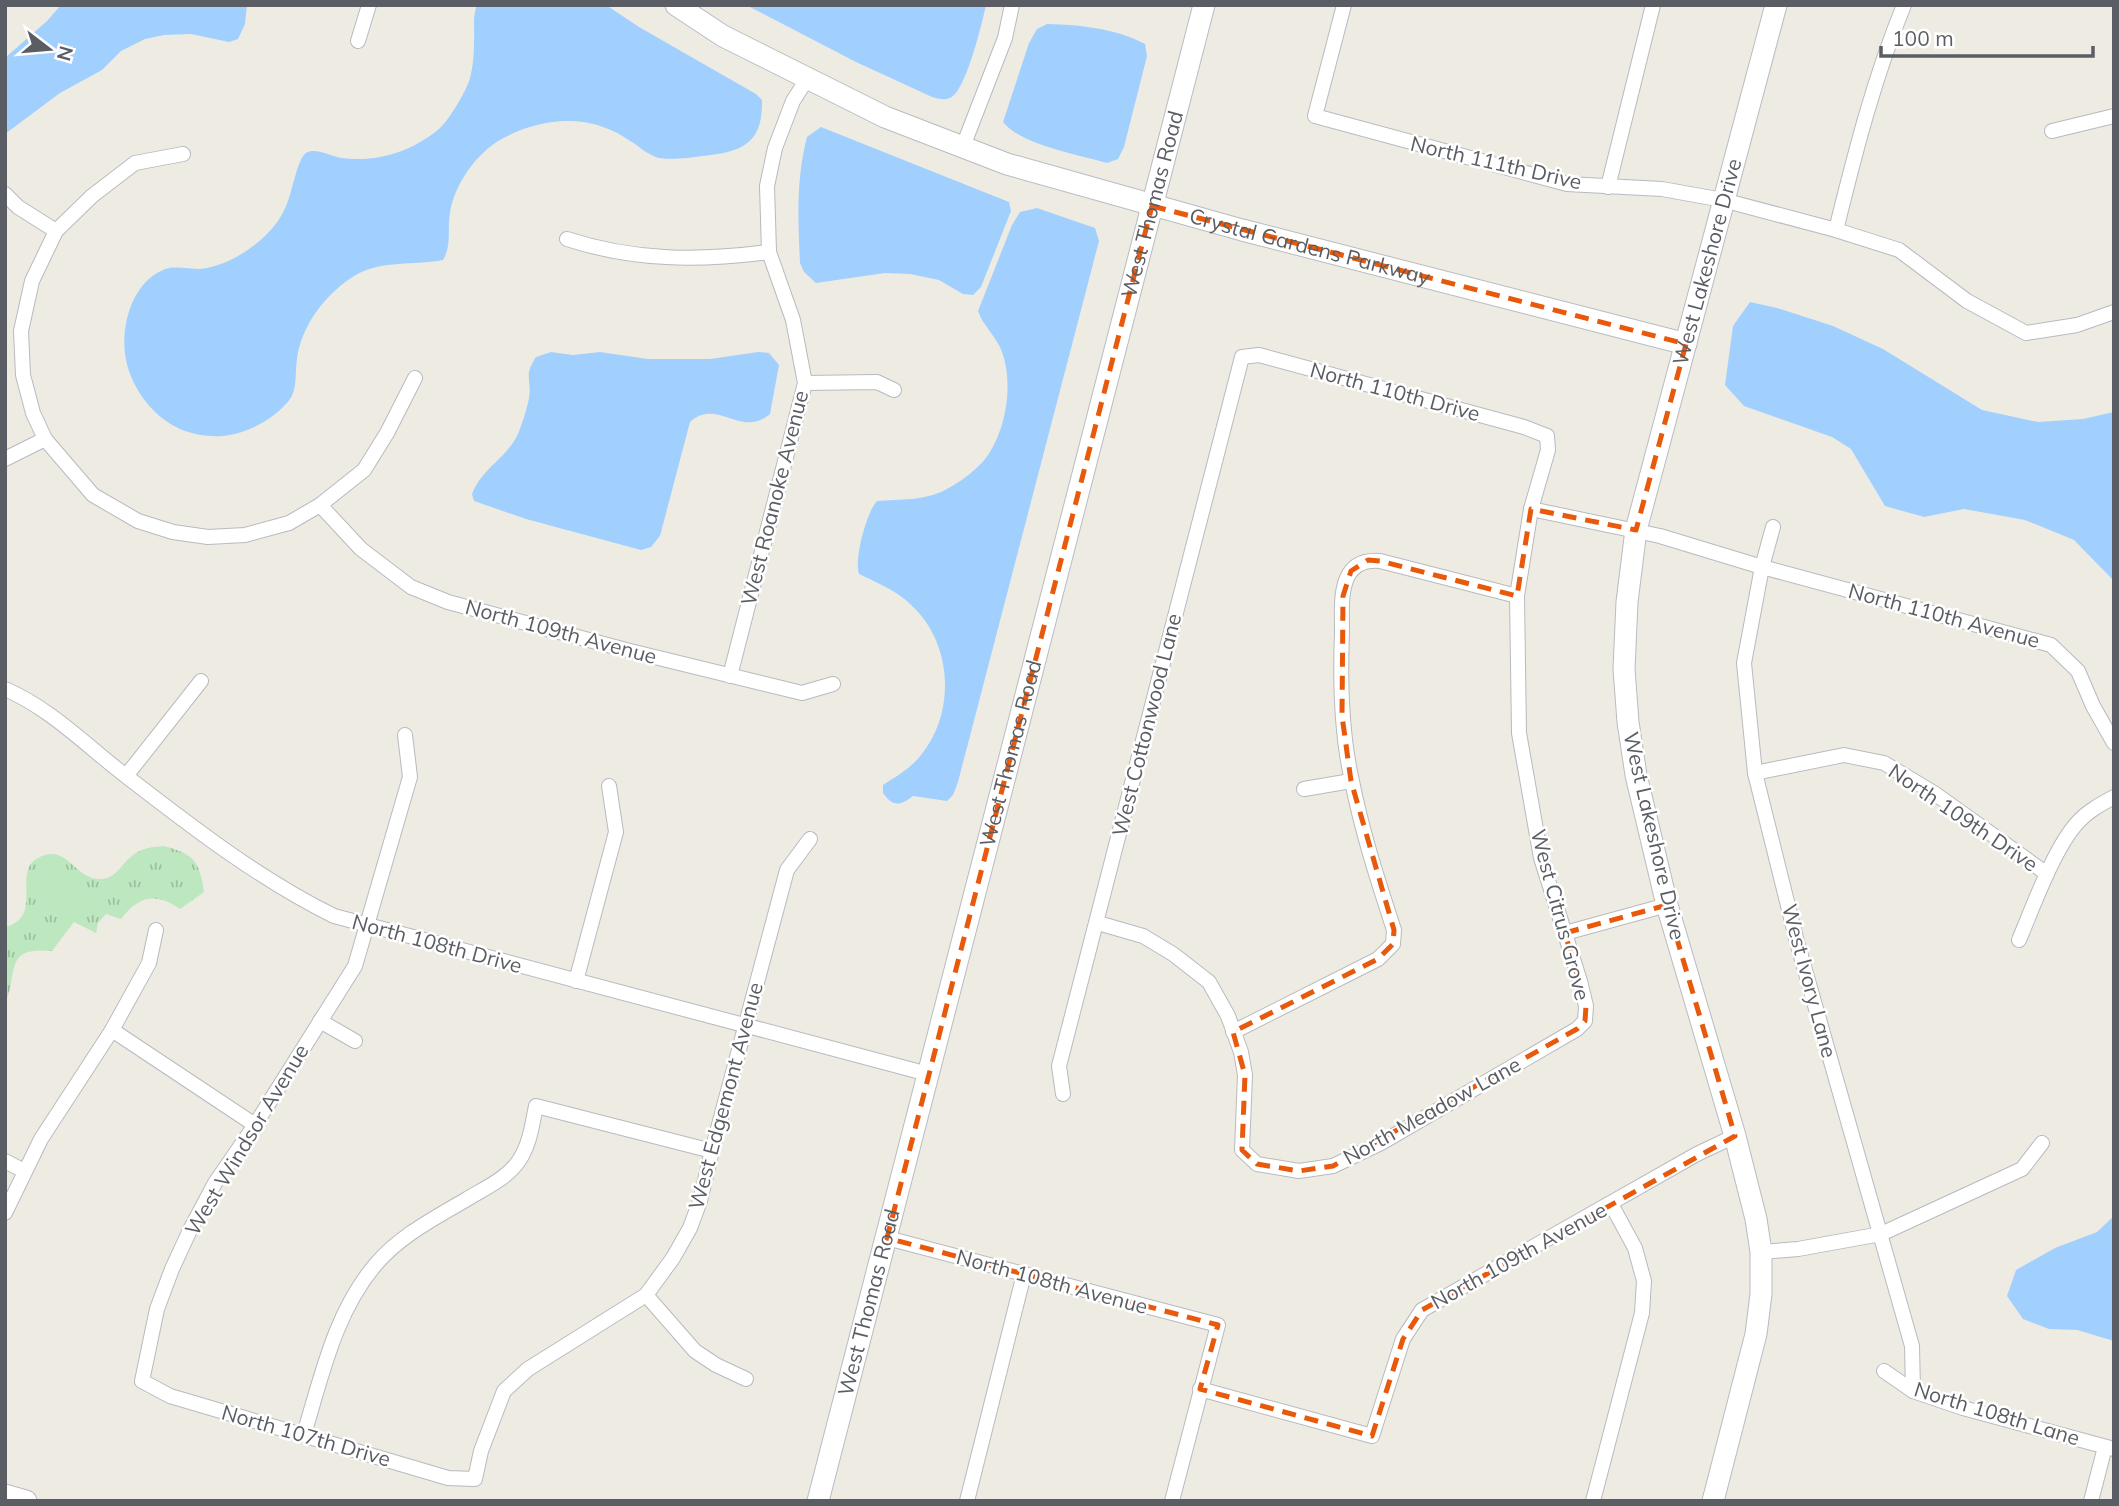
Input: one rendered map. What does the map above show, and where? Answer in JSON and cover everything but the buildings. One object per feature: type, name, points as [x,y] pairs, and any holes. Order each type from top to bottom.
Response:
[{"type":"street","points":[[358,41],[369,5]]},
{"type":"street","name":"Crystal Gardens Parkway","points":[[676,5],[723,36],[807,79],[885,117],[962,149],[1152,206],[1686,344]]},
{"type":"street","points":[[962,149],[1005,38],[1012,5]]},
{"type":"street","name":"West Thomas Road","points":[[818,1501],[1204,5]]},
{"type":"street","name":"North 111th Drive","points":[[1344,5],[1315,116],[1567,184],[1662,189],[1723,200],[1836,230],[1899,250],[1967,301],[2026,333],[2077,324],[2114,313]]},
{"type":"street","points":[[1608,187],[1653,5]]},
{"type":"street","name":"West Lakeshore Drive","points":[[1713,1501],[1756,1335],[1761,1294],[1761,1252],[1756,1219],[1735,1136],[1667,905],[1636,775],[1628,722],[1625,669],[1627,603],[1636,530],[1776,5]]},
{"type":"street","points":[[1836,230],[1864,117],[1904,5]]},
{"type":"street","name":"West Roanoke Avenue","points":[[730,676],[805,383],[793,320],[769,252],[767,186],[775,148],[793,101],[807,79]]},
{"type":"street","points":[[2052,131],[2114,116]]},
{"type":"street","points":[[183,154],[135,163],[92,196],[56,230],[32,281],[21,331],[23,375],[33,414],[45,439],[93,495],[138,521],[173,532],[208,537],[245,535],[289,523],[320,505],[363,470],[387,433],[415,378]]},
{"type":"street","points":[[5,194],[18,208],[56,230]]},
{"type":"street","points":[[567,239],[598,249],[659,257],[722,258],[769,252]]},
{"type":"street","name":"North 110th Drive","points":[[1242,358],[1259,355],[1524,427],[1547,436]]},
{"type":"street","name":"West Cottonwood Lane","points":[[1063,1094],[1059,1066],[1242,358]]},
{"type":"street","points":[[805,383],[877,382],[894,390]]},
{"type":"street","name":"West Citrus Grove","points":[[1547,436],[1548,450],[1531,509],[1517,596],[1519,733],[1541,858],[1586,1006],[1585,1021]]},
{"type":"street","points":[[5,458],[45,439]]},
{"type":"street","name":"North 109th Avenue","points":[[320,505],[361,548],[423,592],[474,609],[802,693],[832,684]]},
{"type":"street","name":"North 110th Avenue","points":[[1531,509],[1636,530],[2051,645],[2078,671],[2093,706],[2114,743]]},
{"type":"street","points":[[1762,567],[1773,527]]},
{"type":"street","points":[[1233,1032],[1378,959],[1393,944],[1394,930],[1351,781],[1342,716],[1343,596],[1346,581],[1357,564],[1368,560],[1380,561],[1517,596]]},
{"type":"street","name":"West Ivory Lane","points":[[1762,567],[1744,663],[1755,773],[1797,942],[1912,1346],[1913,1391]]},
{"type":"street","points":[[126,776],[201,681]]},
{"type":"street","name":"North 108th Drive","points":[[5,689],[52,718],[126,776],[283,890],[334,916],[928,1074]]},
{"type":"street","name":"West Windsor Avenue","points":[[142,1381],[157,1309],[172,1269],[215,1183],[355,967],[410,777],[405,734]]},
{"type":"street","name":"North 109th Drive","points":[[1755,773],[1844,755],[1884,763],[1934,793],[2047,874]]},
{"type":"street","points":[[1304,789],[1351,781]]},
{"type":"street","points":[[576,981],[616,832],[610,786]]},
{"type":"street","points":[[2020,940],[2047,874],[2077,823],[2114,797]]},
{"type":"street","name":"West Edgemont Avenue","points":[[475,1479],[481,1451],[504,1391],[528,1369],[646,1295],[673,1258],[690,1228],[701,1201],[787,870],[810,839]]},
{"type":"street","points":[[1565,933],[1667,905]]},
{"type":"street","name":"North Meadow Lane","points":[[1098,923],[1143,936],[1173,954],[1209,982],[1228,1016],[1245,1075],[1242,1150],[1257,1164],[1299,1171],[1333,1166],[1381,1143],[1577,1029],[1585,1021]]},
{"type":"street","points":[[5,1213],[41,1139],[112,1030],[149,963],[156,930]]},
{"type":"street","name":"West Windsor Avenue","points":[[320,1021],[355,1041]]},
{"type":"street","points":[[112,1030],[255,1125]]},
{"type":"street","points":[[304,1434],[331,1341],[347,1307],[376,1263],[409,1233],[501,1179],[519,1161],[529,1139],[536,1106],[712,1151]]},
{"type":"street","name":"North 109th Avenue","points":[[1200,1389],[1372,1436],[1403,1339],[1422,1310],[1697,1154],[1735,1136]]},
{"type":"street","points":[[1761,1252],[1809,1248],[1881,1234],[2022,1169],[2042,1143]]},
{"type":"street","points":[[5,1161],[24,1171]]},
{"type":"street","points":[[1593,1501],[1635,1345],[1643,1302],[1644,1281],[1635,1248],[1611,1204]]},
{"type":"street","name":"North 108th Avenue","points":[[887,1238],[1217,1325],[1200,1389]]},
{"type":"street","points":[[967,1501],[1024,1274]]},
{"type":"street","points":[[646,1295],[695,1351],[716,1365],[746,1379]]},
{"type":"street","name":"North 108th Lane","points":[[1884,1371],[1913,1391],[1963,1408],[2109,1448]]},
{"type":"street","name":"North 107th Drive","points":[[142,1381],[170,1396],[448,1478],[475,1479]]},
{"type":"street","points":[[1171,1501],[1200,1389]]},
{"type":"street","points":[[2091,1501],[2109,1448]]},
{"type":"street","points":[[5,1495],[26,1501]]},
{"type":"highlighted area","points":[[1152,206],[1686,344],[1636,530],[1531,509],[1517,596],[1380,561],[1368,560],[1351,571],[1343,596],[1342,716],[1351,781],[1394,930],[1393,944],[1378,959],[1233,1032],[1245,1075],[1242,1150],[1257,1164],[1299,1171],[1333,1166],[1577,1029],[1585,1021],[1586,1006],[1565,933],[1667,905],[1735,1136],[1422,1310],[1403,1339],[1372,1436],[1200,1389],[1218,1325],[887,1238]]},
{"type":"green space","points":[[163,846],[182,852],[193,860],[200,873],[204,892],[180,909],[163,900],[148,899],[134,905],[121,919],[106,914],[98,923],[96,933],[74,922],[52,951],[26,953],[19,958],[5,1004],[5,927],[17,922],[23,915],[27,875],[36,859],[55,854],[82,873],[104,879],[114,875],[139,851]]},
{"type":"green space","points":[[43,867],[87,880],[80,907],[34,896],[39,872]]},
{"type":"water","points":[[61,5],[247,5],[245,24],[238,39],[229,42],[191,34],[145,39],[121,51],[102,70],[60,93],[5,134],[5,58]]},
{"type":"water","points":[[477,5],[606,5],[756,94],[762,100],[759,127],[754,136],[739,148],[675,159],[655,157],[611,130],[583,122],[551,122],[509,135],[483,153],[461,181],[452,202],[449,237],[443,260],[373,268],[341,285],[323,303],[303,335],[299,347],[292,396],[274,415],[242,432],[220,436],[185,431],[166,421],[150,407],[138,390],[126,358],[125,328],[128,314],[141,287],[163,270],[176,267],[200,269],[217,265],[235,258],[258,242],[282,214],[300,162],[306,153],[319,152],[355,159],[381,157],[407,149],[440,128],[457,104],[470,78]]},
{"type":"water","points":[[746,5],[986,5],[964,79],[953,96],[943,99],[932,97],[856,62]]},
{"type":"water","points":[[1047,24],[1097,28],[1122,34],[1145,44],[1147,56],[1124,147],[1118,159],[1107,163],[1052,148],[1023,137],[1003,122],[1029,43],[1037,29]]},
{"type":"water","points":[[821,127],[1009,202],[1011,211],[981,287],[973,295],[963,294],[939,280],[910,274],[885,273],[816,283],[804,272],[800,263],[799,231],[801,168],[807,137]]},
{"type":"water","points":[[1037,208],[1095,228],[1099,241],[958,782],[953,795],[947,801],[913,796],[897,804],[883,793],[883,785],[913,764],[933,737],[944,698],[945,677],[941,656],[924,619],[899,595],[859,574],[858,558],[862,537],[877,501],[929,496],[951,487],[981,463],[996,441],[1004,416],[1007,376],[1000,347],[978,311],[1012,225],[1020,212]]},
{"type":"water","points":[[1750,302],[1833,326],[1883,349],[1982,410],[2038,422],[2083,419],[2114,412],[2114,581],[2074,540],[2025,520],[1964,509],[1924,517],[1885,506],[1851,449],[1832,437],[1744,406],[1725,385],[1733,326]]},
{"type":"water","points":[[551,352],[573,355],[600,352],[648,359],[710,359],[758,352],[769,353],[779,365],[770,414],[749,422],[710,414],[690,422],[660,536],[651,547],[641,550],[526,519],[474,501],[472,494],[477,485],[518,434],[529,398],[529,373],[532,364],[536,357]]},
{"type":"water","points":[[2114,1216],[2114,1341],[2077,1330],[2049,1329],[2023,1319],[2007,1296],[2016,1270],[2055,1248],[2097,1232]]}]
